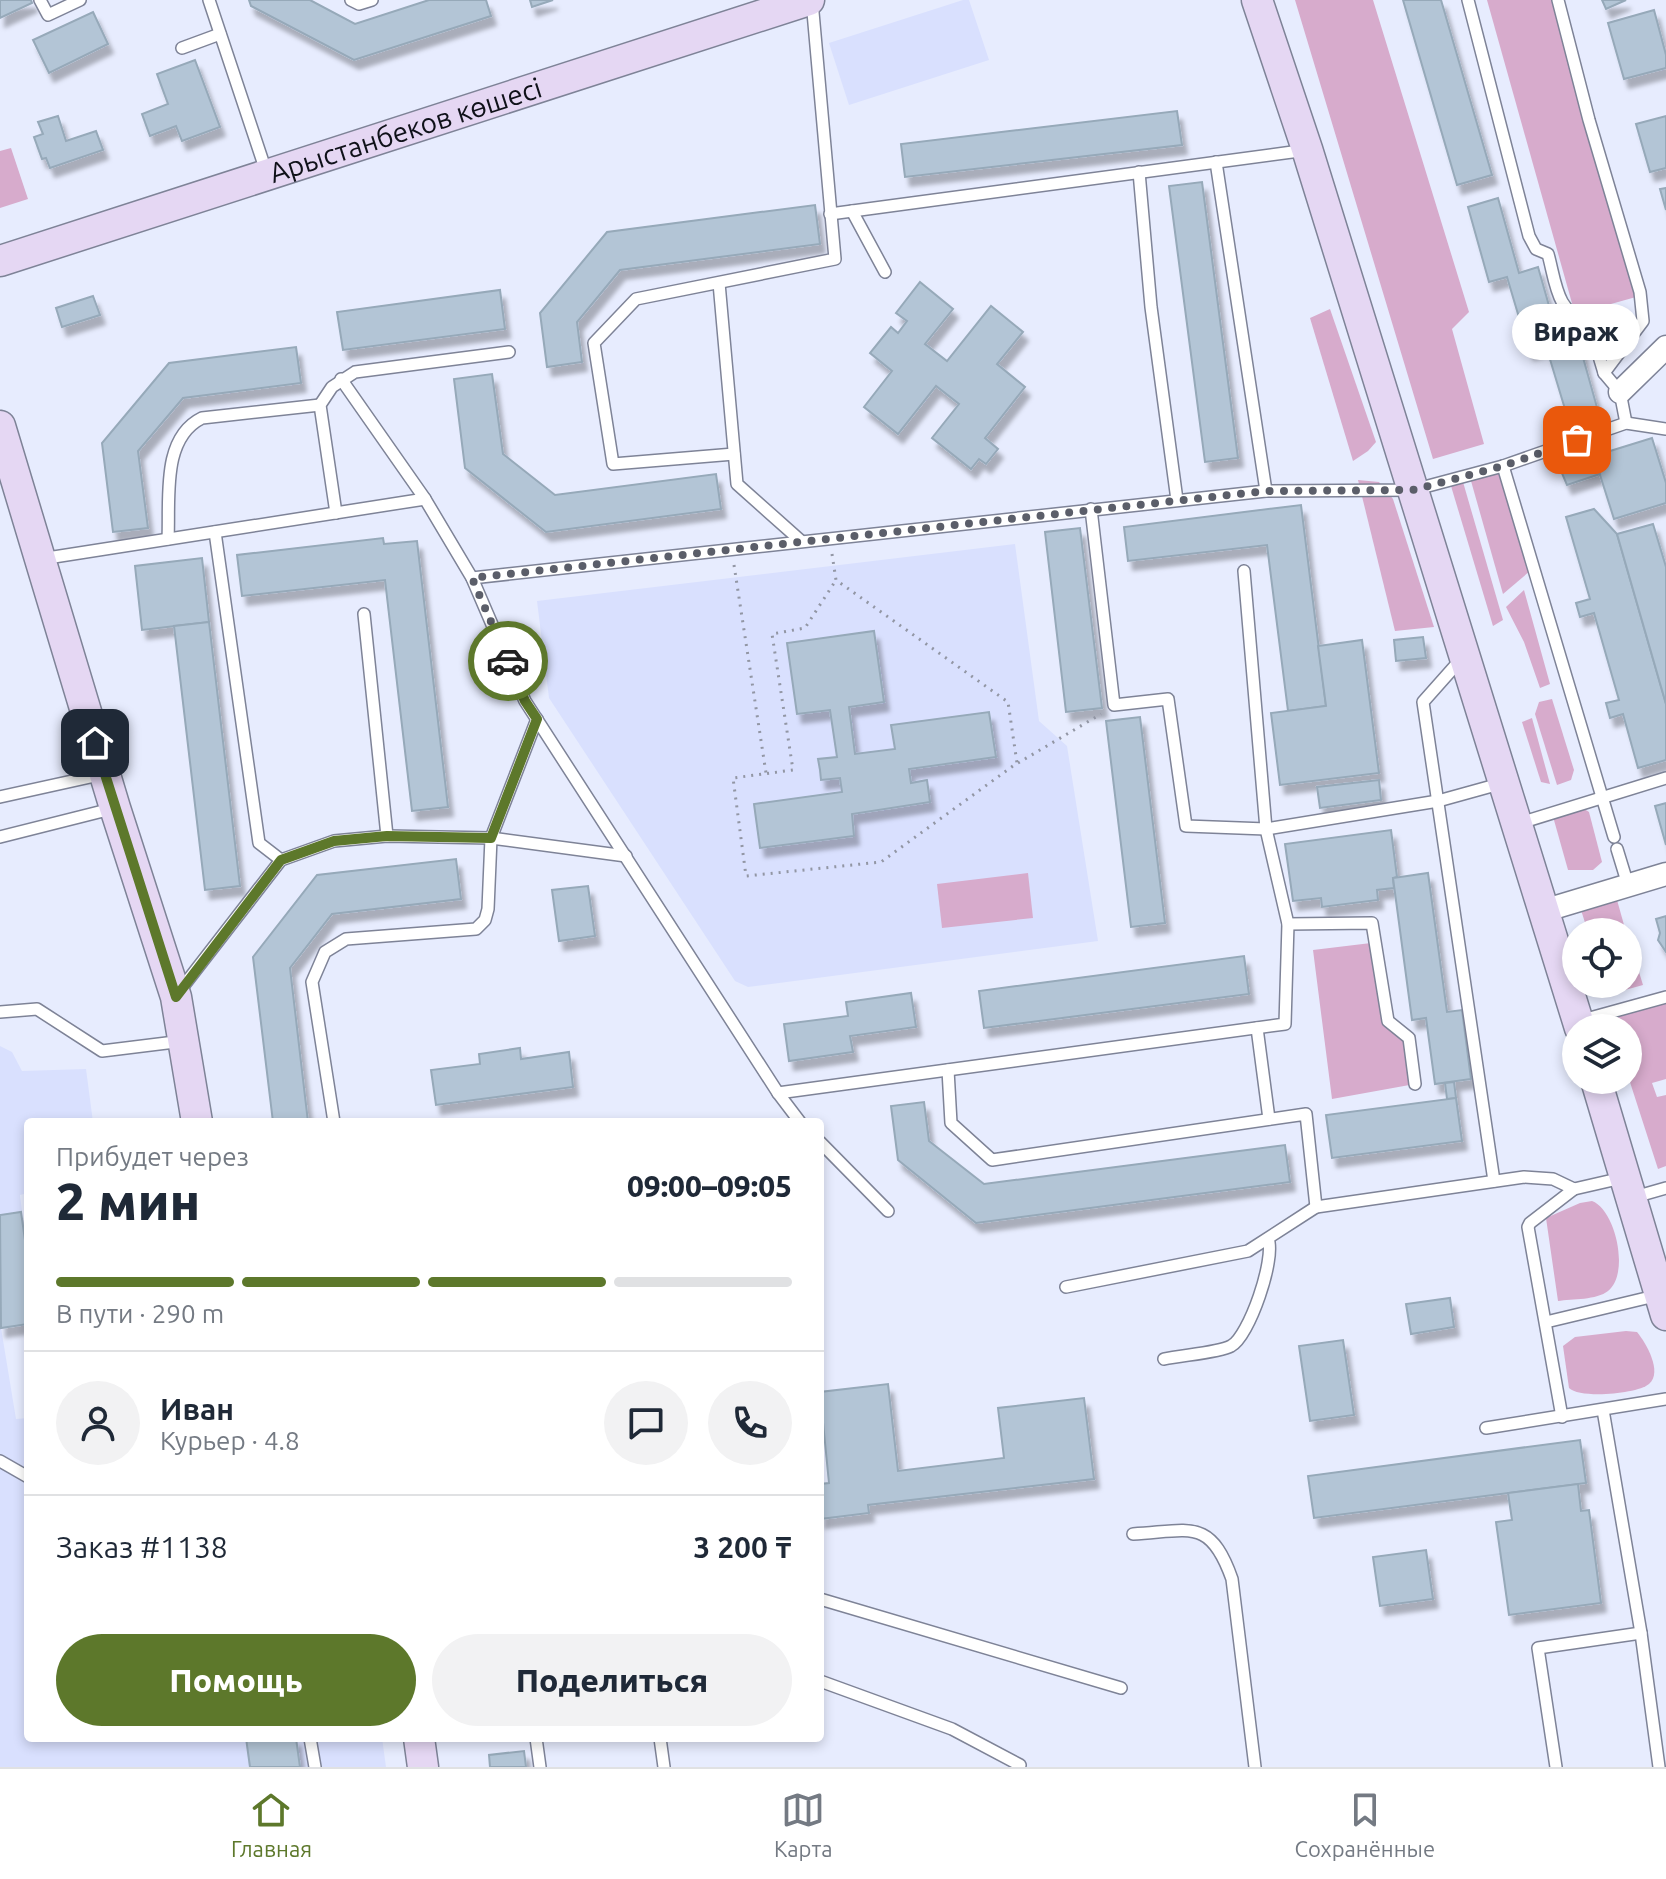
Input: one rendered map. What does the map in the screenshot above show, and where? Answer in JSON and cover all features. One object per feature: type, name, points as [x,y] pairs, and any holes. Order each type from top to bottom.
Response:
[{"type":"street","name":"Арыстанбеков көшесі","points":[[0,261],[811,0]]},
{"type":"street","points":[[1257,0],[1307,149],[1576,1014]]},
{"type":"street","points":[[1620,392],[1666,347]]},
{"type":"street","points":[[0,426],[115,808],[176,997],[196,1118]]},
{"type":"street","points":[[1543,911],[1666,874]]},
{"type":"street","points":[[1600,1094],[1663,1305]]},
{"type":"street","points":[[420,1742],[423,1767]]},
{"type":"lane","points":[[40,0],[48,15],[80,0]]},
{"type":"lane","points":[[209,0],[267,175]]},
{"type":"lane","points":[[351,0],[359,4],[372,0]]},
{"type":"lane","points":[[734,454],[613,464],[594,343],[636,299],[835,259],[811,0]]},
{"type":"lane","points":[[1468,0],[1529,236],[1536,249],[1548,254],[1563,307],[1574,319],[1589,323],[1604,373],[1620,392],[1626,423]]},
{"type":"lane","points":[[1558,0],[1589,120],[1640,292],[1643,321],[1604,373]]},
{"type":"lane","points":[[182,48],[220,34]]},
{"type":"lane","points":[[830,214],[1307,149]]},
{"type":"lane","points":[[1216,162],[1266,491]]},
{"type":"lane","points":[[1139,172],[1151,307],[1177,500]]},
{"type":"lane","points":[[852,211],[885,272]]},
{"type":"lane","points":[[719,283],[737,484],[801,541]]},
{"type":"lane","points":[[168,539],[173,451],[179,436],[190,424],[202,418],[320,405],[341,379],[355,372],[509,352]]},
{"type":"lane","points":[[341,379],[425,499],[472,578],[525,701],[797,1118]]},
{"type":"lane","points":[[320,405],[336,513]]},
{"type":"lane","points":[[472,578],[1266,491],[1413,490],[1503,466],[1626,423],[1666,429]]},
{"type":"lane","points":[[1503,466],[1614,837]]},
{"type":"lane","points":[[40,559],[425,499]]},
{"type":"lane","points":[[1091,509],[1114,705],[1168,699],[1186,826],[1266,829],[1438,801],[1503,783]]},
{"type":"lane","points":[[215,532],[259,843],[281,860]]},
{"type":"lane","points":[[778,1093],[1285,1024],[1288,924],[1266,829],[1244,571]]},
{"type":"lane","points":[[364,614],[387,836]]},
{"type":"lane","points":[[1463,657],[1423,702],[1494,1181]]},
{"type":"lane","points":[[333,1118],[312,982],[325,952],[346,939],[476,929],[485,920],[491,838],[537,719]]},
{"type":"lane","points":[[0,797],[105,774]]},
{"type":"lane","points":[[1516,825],[1666,778]]},
{"type":"lane","points":[[0,837],[115,808]]},
{"type":"lane","points":[[176,997],[281,860],[334,841],[387,836],[491,838],[626,856]]},
{"type":"lane","points":[[1617,849],[1628,885]]},
{"type":"lane","points":[[1288,924],[1372,923],[1388,1021],[1409,1038],[1415,1084]]},
{"type":"lane","points":[[1613,1014],[1666,997]]},
{"type":"lane","points":[[0,1012],[37,1009],[102,1051],[184,1041]]},
{"type":"lane","points":[[1257,1028],[1269,1119]]},
{"type":"lane","points":[[948,1070],[951,1123],[992,1160],[1306,1114],[1316,1207]]},
{"type":"lane","points":[[824,1146],[888,1211]]},
{"type":"lane","points":[[1066,1287],[1248,1251],[1316,1207],[1524,1177],[1553,1179],[1574,1189],[1666,1188]]},
{"type":"lane","points":[[1562,1417],[1528,1227],[1574,1189]]},
{"type":"lane","points":[[1164,1359],[1227,1348],[1243,1337],[1270,1263],[1271,1245],[1268,1239]]},
{"type":"lane","points":[[1546,1322],[1663,1305]]},
{"type":"lane","points":[[1486,1428],[1666,1399]]},
{"type":"lane","points":[[1603,1410],[1641,1633],[1659,1767]]},
{"type":"lane","points":[[0,1461],[24,1475]]},
{"type":"lane","points":[[1133,1534],[1190,1531],[1207,1534],[1223,1554],[1232,1579],[1255,1767]]},
{"type":"lane","points":[[824,1600],[1121,1688]]},
{"type":"lane","points":[[1556,1767],[1538,1648],[1641,1633]]},
{"type":"lane","points":[[824,1682],[952,1729],[1020,1766]]},
{"type":"lane","points":[[311,1742],[315,1767]]},
{"type":"lane","points":[[537,1742],[540,1767]]},
{"type":"lane","points":[[661,1742],[664,1767]]},
{"type":"lane","points":[[1002,1767],[1020,1766]]},
{"type":"path","points":[[830,538],[836,580],[805,628],[772,634],[793,770],[733,778],[746,876],[881,862],[1017,763],[1114,705]]},
{"type":"path","points":[[732,549],[766,773]]},
{"type":"path","points":[[836,580],[1008,702],[1017,763]]},
{"type":"shaded area","points":[[969,0],[989,60],[849,105],[829,43]]},
{"type":"shaded area","points":[[1295,0],[1373,0],[1469,312],[1452,329],[1484,444],[1433,459]]},
{"type":"shaded area","points":[[1487,0],[1553,0],[1636,297],[1575,314]]},
{"type":"shaded area","points":[[11,148],[28,199],[0,208],[0,151]]},
{"type":"shaded area","points":[[1330,309],[1376,442],[1353,461],[1310,318]]},
{"type":"shaded area","points":[[1499,473],[1530,571],[1503,594],[1471,481]]},
{"type":"shaded area","points":[[1358,480],[1379,482],[1393,499],[1434,627],[1395,631]]},
{"type":"shaded area","points":[[1463,482],[1503,620],[1493,626],[1451,486]]},
{"type":"shaded area","points":[[1015,544],[1039,721],[1067,746],[1098,941],[748,987],[735,981],[549,698],[537,601]]},
{"type":"shaded area","points":[[1524,590],[1550,684],[1540,688],[1524,642],[1506,607]]},
{"type":"shaded area","points":[[1552,699],[1574,770],[1571,780],[1557,785],[1535,714],[1539,702]]},
{"type":"shaded area","points":[[1532,718],[1550,784],[1541,782],[1522,722]]},
{"type":"shaded area","points":[[1578,805],[1589,812],[1602,862],[1593,870],[1568,870],[1552,813]]},
{"type":"shaded area","points":[[1028,873],[1033,918],[942,928],[937,884]]},
{"type":"shaded area","points":[[1593,896],[1597,906],[1617,900],[1622,918],[1584,918],[1581,910]]},
{"type":"shaded area","points":[[1371,943],[1384,1023],[1405,1041],[1415,1084],[1332,1099],[1313,950]]},
{"type":"shaded area","points":[[1666,997],[1666,1079],[1652,1083],[1657,1097],[1666,1095],[1666,1166],[1658,1169],[1634,1094],[1642,1094],[1642,1014],[1608,1013]]},
{"type":"shaded area","points":[[0,1046],[12,1052],[22,1071],[86,1069],[92,1118],[24,1118],[24,1194],[20,1195],[24,1228],[24,1325],[1,1328],[16,1419],[24,1418],[24,1742],[383,1742],[386,1767],[0,1767]]},
{"type":"shaded area","points":[[1592,1201],[1608,1216],[1617,1243],[1619,1257],[1615,1283],[1598,1296],[1558,1301],[1546,1218]]},
{"type":"shaded area","points":[[1637,1332],[1648,1350],[1654,1365],[1653,1379],[1649,1384],[1609,1394],[1584,1393],[1569,1388],[1563,1346],[1575,1337]]},
{"type":"building","points":[[0,0],[31,0],[32,3],[0,18]]},
{"type":"building","points":[[249,0],[310,0],[355,24],[429,0],[486,0],[491,16],[354,60],[251,6]]},
{"type":"building","points":[[530,0],[553,0],[532,7]]},
{"type":"building","points":[[1403,0],[1441,0],[1492,175],[1457,185]]},
{"type":"building","points":[[1602,0],[1626,0],[1606,9]]},
{"type":"building","points":[[1654,10],[1666,55],[1666,68],[1624,79],[1608,23]]},
{"type":"building","points":[[93,12],[108,44],[49,73],[33,40]]},
{"type":"building","points":[[195,60],[220,127],[182,141],[176,126],[150,136],[142,114],[168,104],[157,74]]},
{"type":"building","points":[[1177,111],[1182,145],[905,177],[901,144]]},
{"type":"building","points":[[58,116],[66,141],[96,131],[103,150],[50,168],[46,158],[42,159],[34,137],[43,134],[38,122]]},
{"type":"building","points":[[1666,116],[1666,168],[1650,172],[1636,124]]},
{"type":"building","points":[[1202,182],[1238,458],[1205,462],[1169,186]]},
{"type":"building","points":[[1666,188],[1666,210],[1660,189]]},
{"type":"building","points":[[1498,198],[1519,273],[1538,267],[1559,341],[1577,336],[1598,411],[1568,419],[1546,346],[1529,351],[1507,277],[1489,282],[1468,207]]},
{"type":"building","points":[[815,205],[820,244],[620,270],[577,322],[582,362],[547,367],[540,313],[607,232]]},
{"type":"building","points":[[920,282],[953,309],[925,344],[947,361],[991,306],[1023,332],[997,364],[1025,387],[985,438],[998,449],[986,464],[979,459],[971,469],[932,438],[959,404],[936,386],[898,434],[864,407],[892,371],[870,353],[891,327],[898,333],[907,321],[896,313]]},
{"type":"building","points":[[500,290],[505,329],[343,350],[337,312]]},
{"type":"building","points":[[93,296],[100,315],[62,327],[56,308]]},
{"type":"building","points":[[296,347],[301,383],[183,398],[138,451],[148,528],[113,532],[102,443],[169,363]]},
{"type":"building","points":[[492,374],[503,454],[555,495],[716,474],[721,509],[546,532],[465,468],[454,379]]},
{"type":"building","points":[[1652,438],[1666,483],[1666,503],[1614,519],[1594,456]]},
{"type":"building","points":[[1594,456],[1600,474],[1567,485],[1561,471],[1568,463]]},
{"type":"building","points":[[1301,505],[1326,706],[1288,711],[1267,545],[1128,561],[1124,527]]},
{"type":"building","points":[[1594,509],[1617,534],[1666,704],[1666,760],[1638,768],[1623,714],[1610,718],[1606,703],[1619,700],[1594,613],[1580,617],[1576,603],[1590,599],[1566,517]]},
{"type":"building","points":[[1653,524],[1666,567],[1666,704],[1617,534]]},
{"type":"building","points":[[1080,528],[1102,708],[1066,712],[1045,532]]},
{"type":"building","points":[[383,538],[384,544],[417,541],[448,807],[412,811],[385,580],[242,596],[237,555]]},
{"type":"building","points":[[202,558],[209,622],[142,630],[135,566]]},
{"type":"building","points":[[209,622],[240,886],[205,890],[174,626]]},
{"type":"building","points":[[874,631],[884,702],[849,707],[855,754],[895,749],[891,725],[989,712],[996,757],[909,769],[911,783],[927,780],[930,802],[852,814],[854,836],[760,848],[754,804],[842,792],[840,778],[821,780],[818,759],[837,757],[830,710],[797,714],[787,643]]},
{"type":"building","points":[[1423,637],[1426,658],[1396,661],[1394,640]]},
{"type":"building","points":[[1362,640],[1379,773],[1280,785],[1271,713],[1326,706],[1318,646]]},
{"type":"building","points":[[1140,717],[1165,923],[1131,927],[1106,721]]},
{"type":"building","points":[[1379,780],[1381,800],[1320,808],[1317,787]]},
{"type":"building","points":[[1666,803],[1666,845],[1655,806]]},
{"type":"building","points":[[1391,830],[1397,877],[1393,878],[1394,888],[1377,890],[1378,900],[1322,907],[1321,898],[1293,901],[1285,844]]},
{"type":"building","points":[[456,859],[461,899],[332,914],[290,968],[308,1118],[273,1118],[253,957],[317,875]]},
{"type":"building","points":[[1428,873],[1447,1012],[1462,1010],[1471,1079],[1435,1084],[1426,1018],[1412,1020],[1393,878]]},
{"type":"building","points":[[588,886],[595,936],[559,941],[552,890]]},
{"type":"building","points":[[1666,916],[1666,952],[1658,940],[1660,933],[1656,919]]},
{"type":"building","points":[[1244,956],[1249,994],[984,1028],[979,991]]},
{"type":"building","points":[[911,993],[916,1027],[850,1036],[853,1052],[789,1061],[784,1024],[848,1016],[846,1002]]},
{"type":"building","points":[[520,1048],[521,1059],[569,1052],[573,1087],[436,1105],[431,1070],[480,1064],[479,1054]]},
{"type":"building","points":[[1454,1082],[1456,1098],[1447,1099],[1445,1083]]},
{"type":"building","points":[[1456,1098],[1462,1141],[1332,1158],[1326,1115]]},
{"type":"building","points":[[924,1102],[929,1141],[984,1184],[1285,1145],[1290,1182],[976,1223],[898,1160],[891,1106]]},
{"type":"building","points":[[21,1212],[24,1233],[24,1325],[1,1328],[0,1215]]},
{"type":"building","points":[[1450,1298],[1454,1327],[1411,1334],[1406,1304]]},
{"type":"building","points":[[1343,1340],[1354,1415],[1310,1421],[1299,1346]]},
{"type":"building","points":[[888,1384],[898,1471],[1004,1458],[998,1408],[1084,1398],[1094,1479],[868,1505],[869,1513],[824,1519],[824,1484],[829,1483],[824,1392]]},
{"type":"building","points":[[1580,1440],[1586,1483],[1314,1518],[1308,1476]]},
{"type":"building","points":[[1578,1484],[1581,1511],[1589,1510],[1601,1603],[1509,1615],[1496,1522],[1512,1520],[1508,1493]]},
{"type":"building","points":[[1426,1550],[1433,1599],[1380,1606],[1373,1557]]},
{"type":"building","points":[[247,1742],[297,1742],[300,1767],[250,1767]]},
{"type":"building","points":[[524,1751],[526,1767],[490,1767],[489,1755]]},
{"type":"way so far","points":[[508,661],[472,578],[1266,491],[1413,490],[1503,466],[1577,440]]},
{"type":"place","name":"Вираж","points":[[1577,440]]},
{"type":"route","points":[[95,743],[176,997],[281,860],[334,841],[387,836],[491,838],[537,719],[525,701],[508,661]]}]
